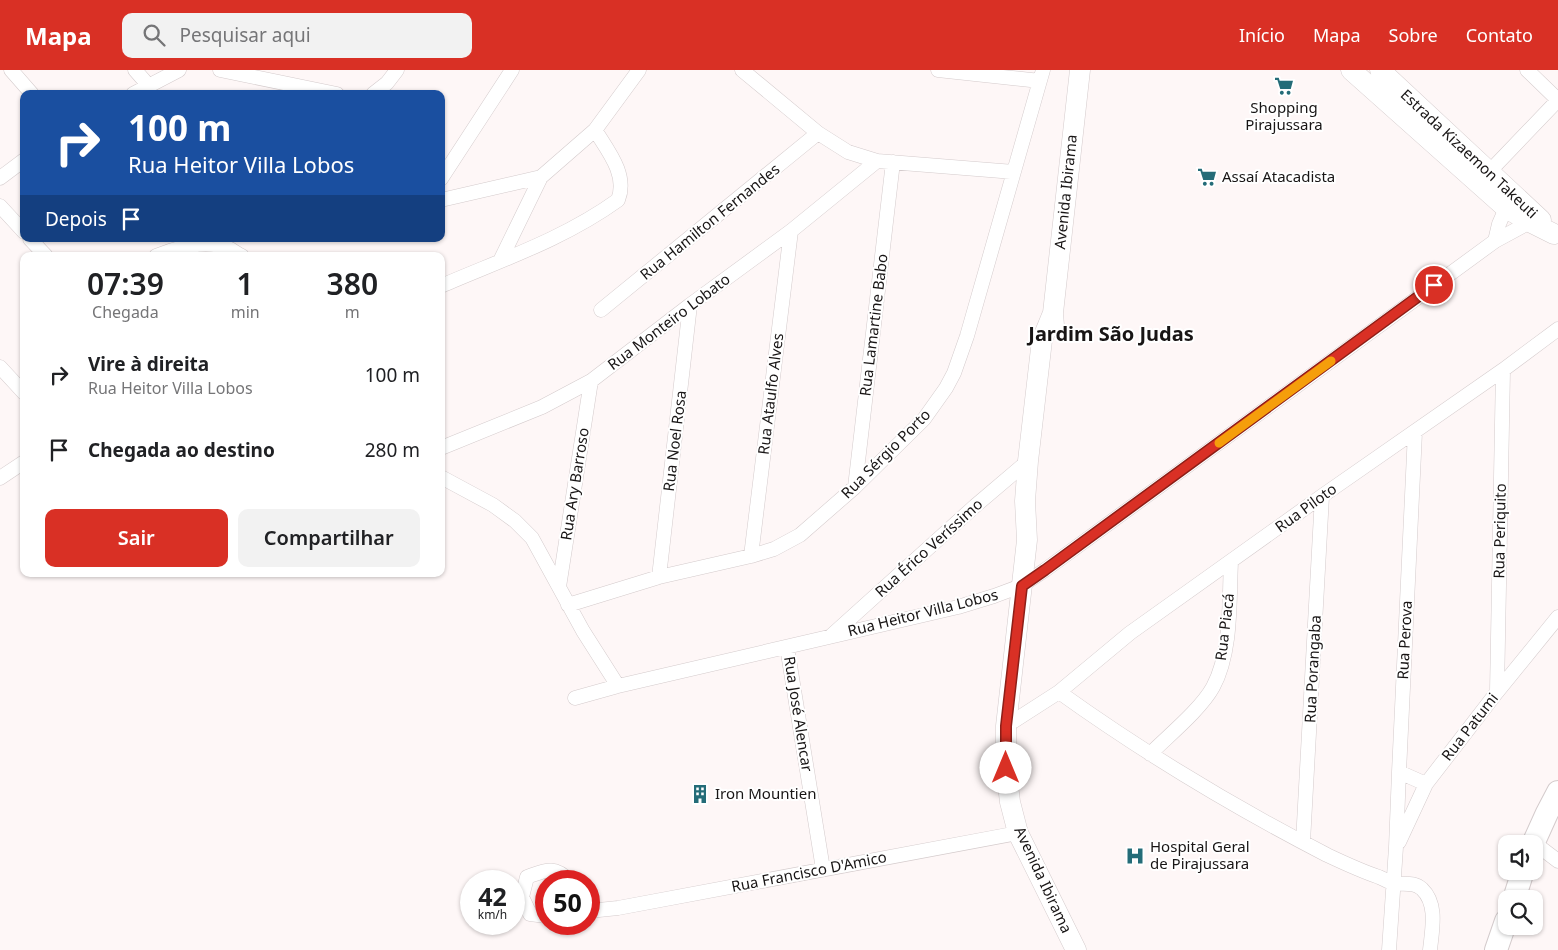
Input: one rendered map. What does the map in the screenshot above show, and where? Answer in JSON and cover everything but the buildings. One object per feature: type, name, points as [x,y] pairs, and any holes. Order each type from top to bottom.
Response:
[{"type":"main road","name":"Avenida Ibirama","points":[[1026,540],[1032,520],[1041,472],[1055,341],[1053,313],[1080,70]]},
{"type":"main road","points":[[1351,70],[1497,189]]},
{"type":"main road","name":"Estrada Kizaemon Takeuti","points":[[1380,70],[1497,189],[1556,236]]},
{"type":"main road","name":"Avenida Ibirama","points":[[1053,313],[1042,340],[1028,461],[1025,501],[1026,540],[1006,726],[1006,768],[1010,802],[1018,833],[1076,950]]},
{"type":"main road","points":[[1537,835],[1558,792]]},
{"type":"main road","points":[[1496,950],[1501,935]]},
{"type":"street","points":[[11,70],[28,90]]},
{"type":"street","points":[[135,70],[149,86]]},
{"type":"street","points":[[141,90],[179,70]]},
{"type":"street","points":[[220,70],[318,90]]},
{"type":"street","points":[[378,90],[388,83],[397,70]]},
{"type":"street","points":[[445,173],[512,70]]},
{"type":"street","points":[[500,261],[541,177],[595,130],[639,70]]},
{"type":"street","points":[[742,70],[818,134],[848,152],[877,161],[1014,172]]},
{"type":"street","points":[[938,70],[1042,75]]},
{"type":"street","points":[[1495,241],[1500,224],[1497,189],[1558,100],[1527,70]]},
{"type":"street","name":"Rua Sérgio Porto","points":[[568,605],[659,578],[774,549],[800,535],[855,487],[924,419],[954,373],[967,336],[1042,75]]},
{"type":"street","points":[[445,284],[527,250],[579,225],[618,200],[622,183],[620,174],[595,130]]},
{"type":"street","name":"Rua Hamilton Fernandes","points":[[601,310],[818,134]]},
{"type":"street","name":"Rua Monteiro Lobato","points":[[445,446],[542,406],[590,381],[690,305],[791,232],[877,161]]},
{"type":"street","name":"Rua Lamartine Babo","points":[[855,487],[893,162]]},
{"type":"street","points":[[0,178],[20,163]]},
{"type":"street","points":[[445,199],[541,177]]},
{"type":"street","points":[[0,206],[20,228]]},
{"type":"street","name":"Rua Heitor Villa Lobos","points":[[575,698],[618,686],[958,607],[1022,586],[1495,241],[1533,218]]},
{"type":"street","name":"Rua Ataulfo Alves","points":[[751,556],[791,232]]},
{"type":"street","points":[[33,242],[42,252]]},
{"type":"street","points":[[167,252],[195,245],[213,245],[229,248],[236,252]]},
{"type":"street","name":"Rua Noel Rosa","points":[[659,578],[690,305]]},
{"type":"street","name":"Rua Piloto","points":[[1006,726],[1058,692],[1130,634],[1558,329]]},
{"type":"street","points":[[0,366],[20,388]]},
{"type":"street","name":"Rua Periquito","points":[[1497,692],[1502,370]]},
{"type":"street","name":"Rua Ary Barroso","points":[[559,586],[590,381]]},
{"type":"street","name":"Rua Perova","points":[[1389,950],[1396,847],[1415,432]]},
{"type":"street","name":"Rua Érico Veríssimo","points":[[831,636],[975,506],[1028,461]]},
{"type":"street","points":[[0,478],[20,465]]},
{"type":"street","points":[[445,479],[493,505],[515,521],[532,538],[568,605],[618,686]]},
{"type":"street","name":"Rua Porangaba","points":[[1303,842],[1322,496]]},
{"type":"street","name":"Rua Piacá","points":[[1150,754],[1196,708],[1213,688],[1224,653],[1228,622],[1231,562]]},
{"type":"street","name":"Rua Patumi","points":[[1396,847],[1426,784],[1558,617]]},
{"type":"street","name":"Rua José Alencar","points":[[787,647],[823,869]]},
{"type":"street","points":[[1058,692],[1150,754],[1303,842],[1355,869],[1393,882],[1416,884],[1424,890],[1431,902],[1430,950]]},
{"type":"street","points":[[1398,772],[1426,784]]},
{"type":"street","name":"Rua Francisco D'Amico","points":[[600,910],[1018,833]]},
{"type":"street","points":[[1543,850],[1558,861]]},
{"type":"street","points":[[535,874],[527,877],[522,897],[530,914],[535,915]]},
{"type":"slow traffic","points":[[1219,443],[1331,361]]},
{"type":"place","name":"Shopping Pirajussara","points":[[1284,86]]},
{"type":"place","name":"Assaí Atacadista","points":[[1207,177]]},
{"type":"place","name":"Iron Mountien","points":[[700,794]]},
{"type":"place","name":"Hospital Geral de Pirajussara","points":[[1135,856]]},
{"type":"district","name":"Jardim São Judas","points":[[1111,334]]},
{"type":"route","points":[[1006,768],[1006,726],[1022,586],[1434,285]]}]
